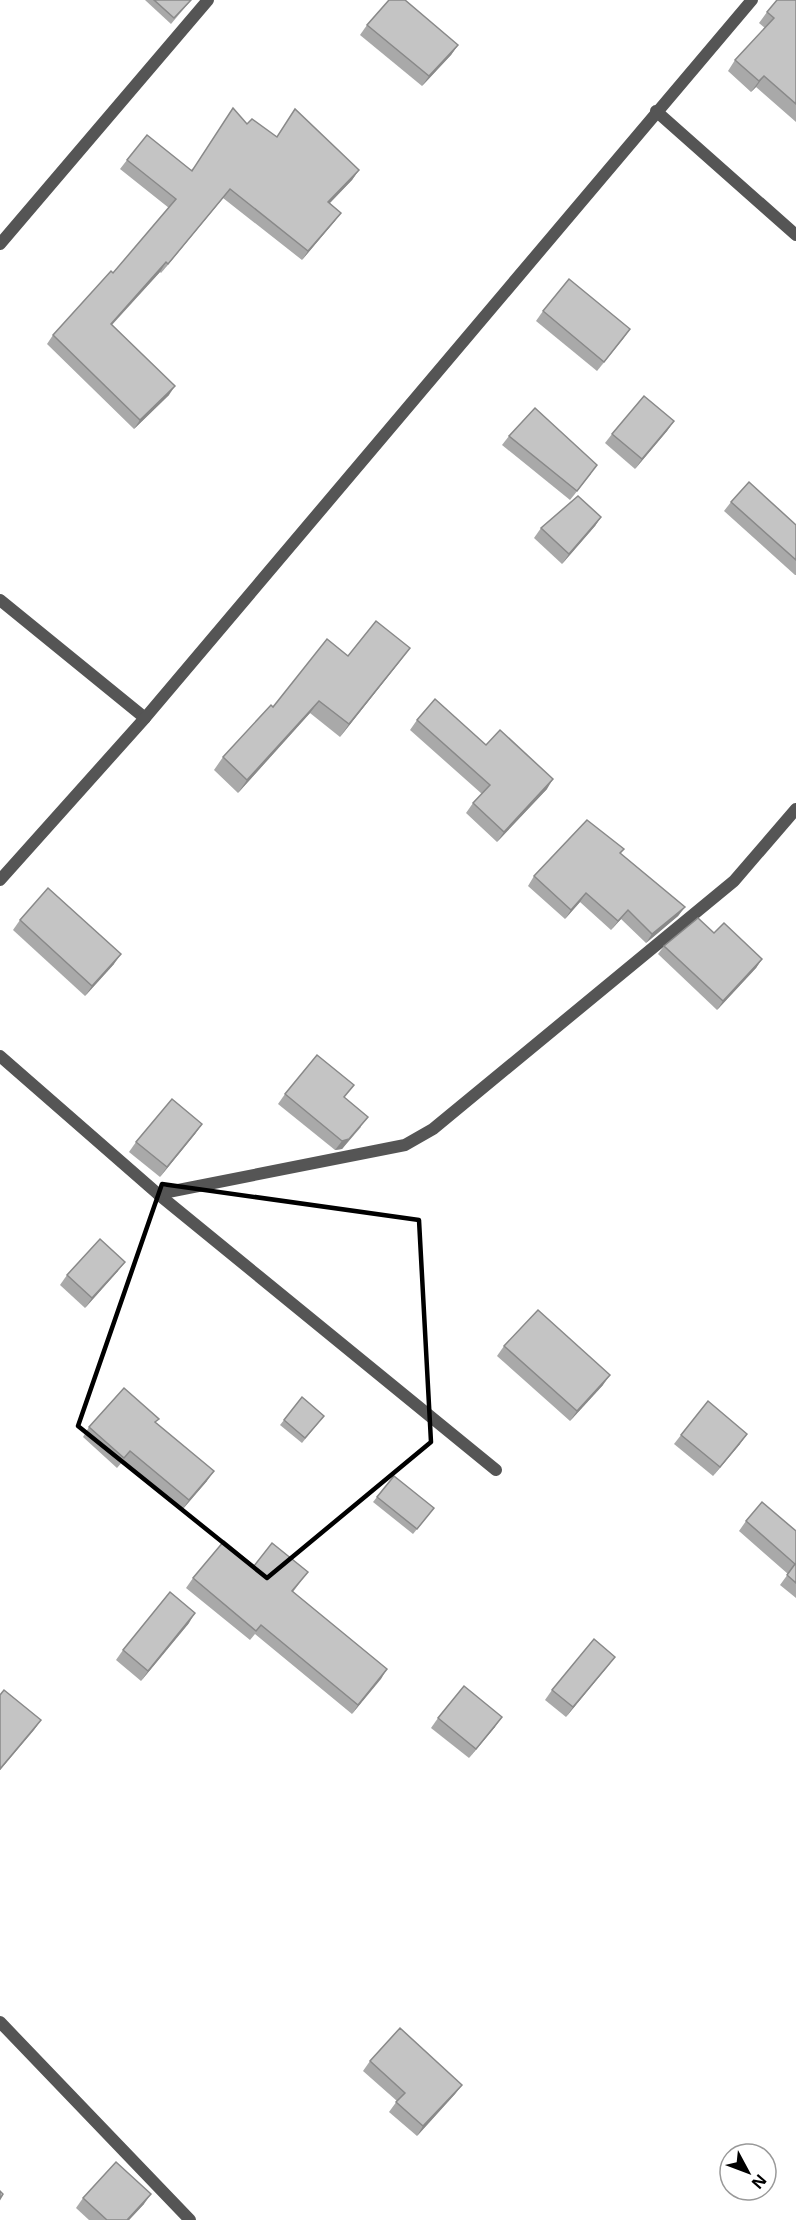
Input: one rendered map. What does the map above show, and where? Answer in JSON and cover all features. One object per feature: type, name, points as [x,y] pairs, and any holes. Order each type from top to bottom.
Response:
[{"type":"street","points":[[0,244],[208,0]]},
{"type":"street","points":[[0,880],[145,718],[752,0]]},
{"type":"street","points":[[656,111],[796,236]]},
{"type":"street","points":[[0,600],[145,718]]},
{"type":"street","points":[[158,1194],[405,1145],[433,1129],[734,881],[796,808]]},
{"type":"street","points":[[0,1056],[158,1194],[496,1470]]},
{"type":"street","points":[[0,2022],[190,2220]]},
{"type":"highlighted area","points":[[162,1184],[419,1220],[431,1442],[267,1578],[78,1426]]},
{"type":"building","points":[[154,0],[191,0],[174,18]]},
{"type":"building","points":[[389,0],[405,0],[458,45],[429,76],[367,25]]},
{"type":"building","points":[[777,0],[796,0],[796,104],[764,76],[759,81],[735,60],[774,18],[767,12]]},
{"type":"building","points":[[233,108],[247,124],[252,119],[277,137],[295,109],[359,170],[328,202],[341,213],[308,251],[230,189],[168,264],[166,262],[111,324],[175,386],[140,420],[53,335],[111,271],[113,273],[176,199],[127,160],[147,135],[192,171]]},
{"type":"building","points":[[569,279],[630,329],[604,362],[543,311]]},
{"type":"building","points":[[644,396],[674,421],[642,459],[612,434]]},
{"type":"building","points":[[535,408],[597,465],[577,491],[509,436]]},
{"type":"building","points":[[749,482],[796,525],[796,560],[731,502]]},
{"type":"building","points":[[578,496],[601,517],[569,554],[541,528]]},
{"type":"building","points":[[376,621],[410,648],[349,724],[319,701],[247,780],[223,757],[271,705],[273,707],[327,639],[348,656]]},
{"type":"building","points":[[435,699],[486,745],[500,730],[553,779],[504,832],[473,803],[490,785],[417,720]]},
{"type":"building","points":[[587,820],[624,849],[620,853],[685,907],[652,934],[628,910],[618,921],[586,893],[571,910],[534,876]]},
{"type":"building","points":[[48,888],[121,954],[92,986],[20,920]]},
{"type":"building","points":[[698,918],[714,933],[724,923],[762,959],[723,1001],[664,946]]},
{"type":"building","points":[[317,1055],[354,1085],[344,1097],[368,1117],[349,1139],[342,1141],[285,1094]]},
{"type":"building","points":[[172,1099],[202,1124],[167,1167],[136,1142]]},
{"type":"building","points":[[100,1239],[125,1262],[92,1298],[67,1275]]},
{"type":"building","points":[[538,1310],[610,1375],[577,1411],[504,1346]]},
{"type":"building","points":[[124,1388],[159,1419],[155,1422],[214,1471],[189,1500],[130,1451],[124,1458],[89,1427]]},
{"type":"building","points":[[302,1397],[324,1416],[305,1438],[284,1420]]},
{"type":"building","points":[[708,1401],[747,1434],[720,1467],[681,1435]]},
{"type":"building","points":[[394,1476],[434,1508],[417,1529],[377,1497]]},
{"type":"building","points":[[762,1502],[796,1531],[796,1583],[787,1575],[795,1564],[746,1521]]},
{"type":"building","points":[[224,1541],[254,1566],[272,1543],[308,1572],[292,1591],[387,1669],[358,1705],[261,1625],[256,1631],[193,1578]]},
{"type":"building","points":[[170,1592],[195,1613],[148,1671],[123,1650]]},
{"type":"building","points":[[594,1639],[615,1657],[573,1707],[552,1690]]},
{"type":"building","points":[[464,1686],[502,1717],[476,1749],[438,1718]]},
{"type":"building","points":[[4,1690],[41,1720],[0,1769],[0,1695]]},
{"type":"building","points":[[400,2028],[462,2085],[423,2126],[396,2102],[405,2093],[370,2061]]},
{"type":"building","points":[[116,2162],[151,2194],[127,2220],[107,2220],[83,2198]]}]
